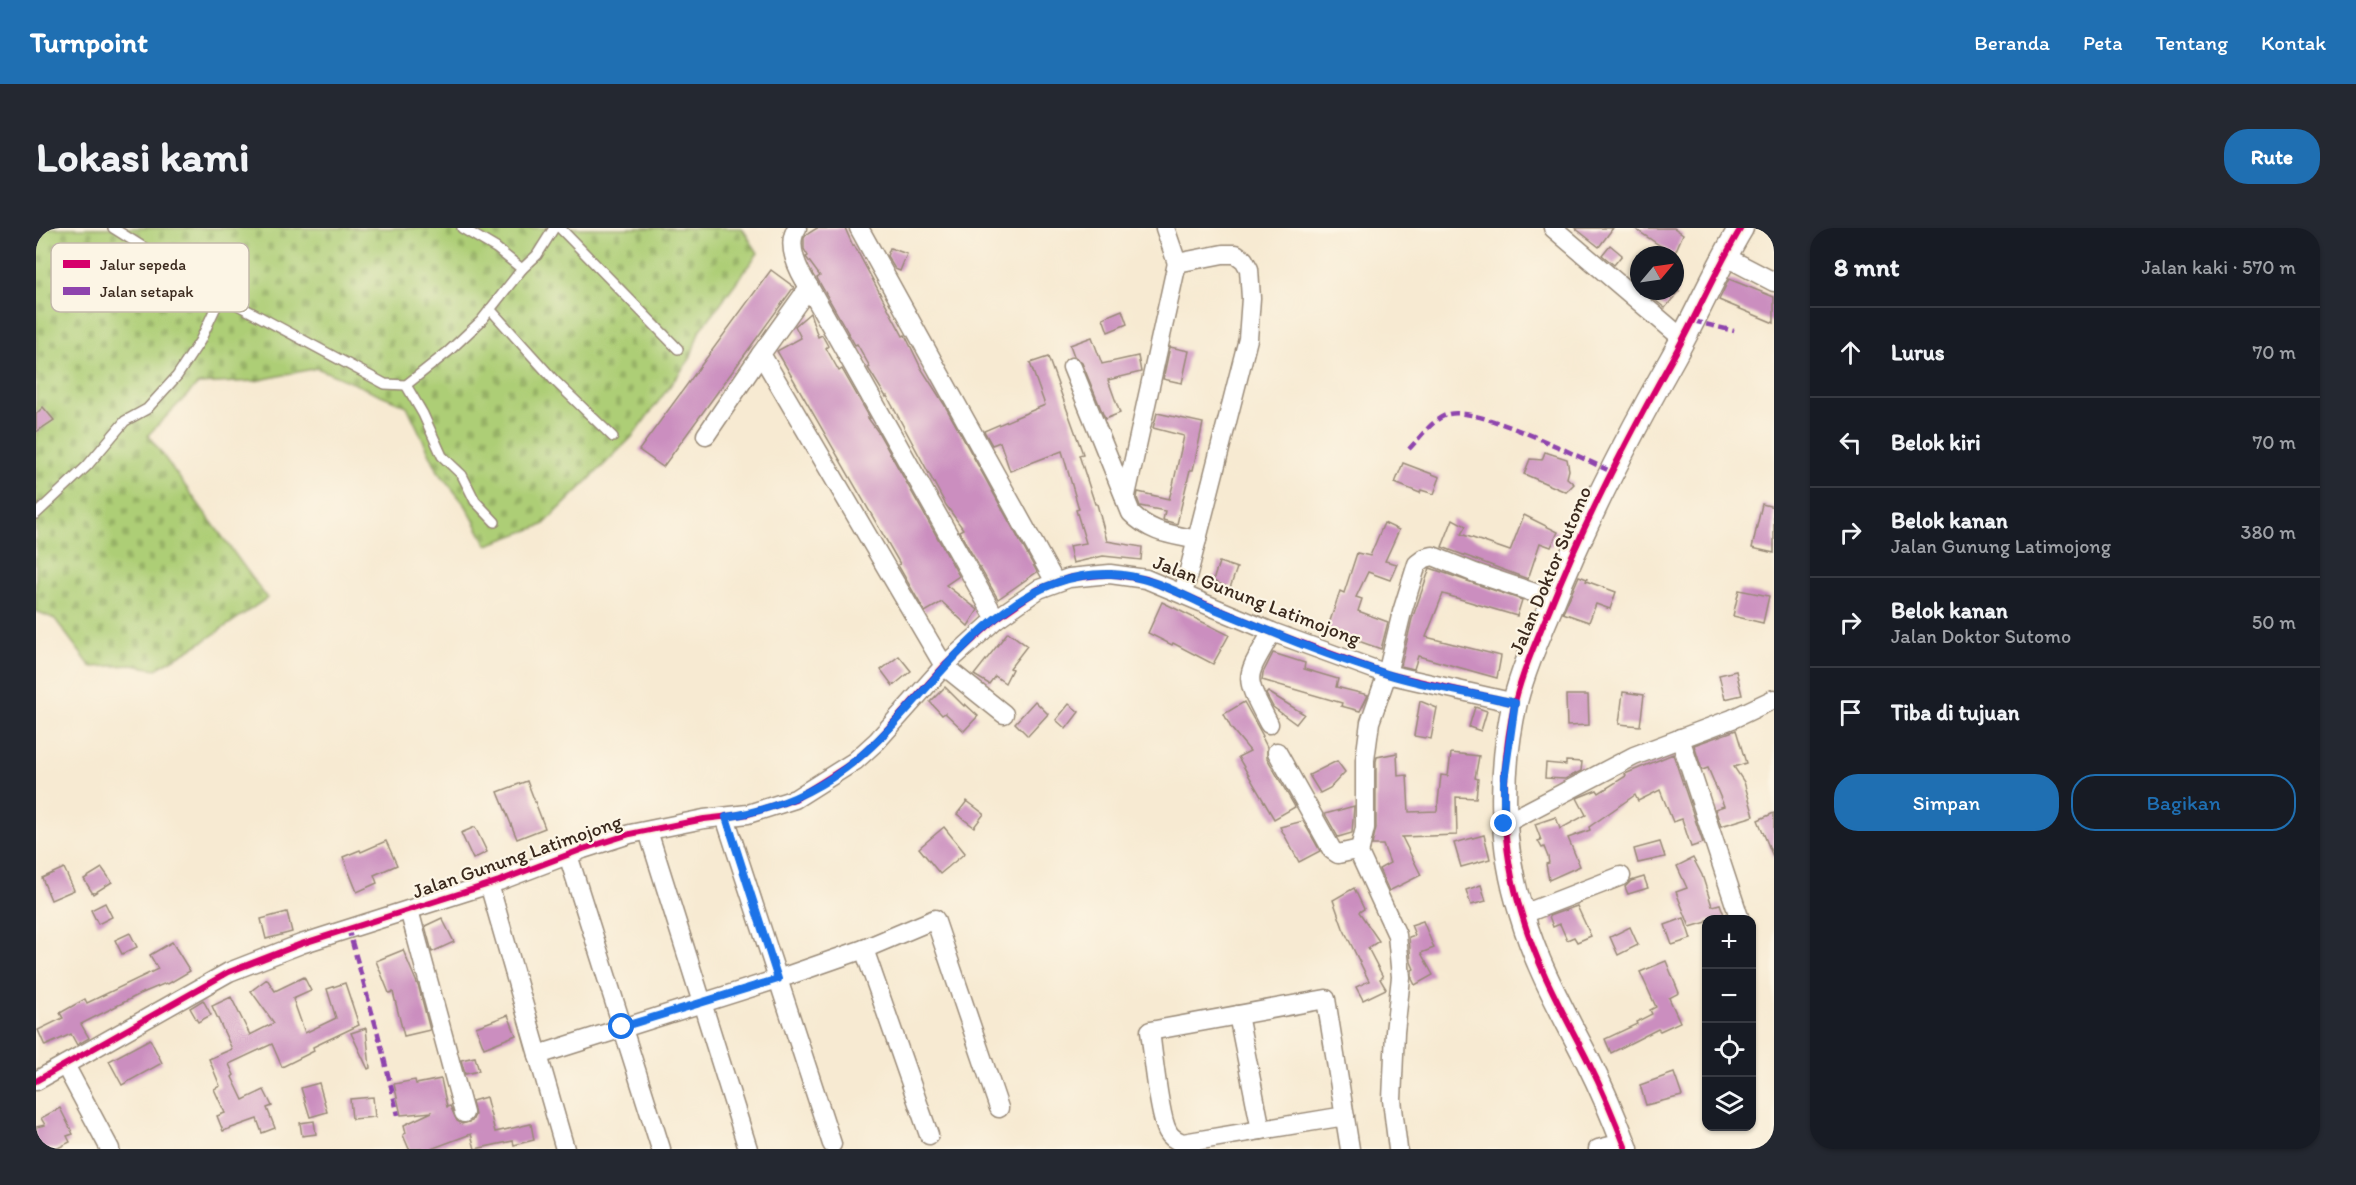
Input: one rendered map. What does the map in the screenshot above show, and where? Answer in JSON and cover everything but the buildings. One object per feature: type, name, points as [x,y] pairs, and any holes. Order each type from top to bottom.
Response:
[{"type":"street","points":[[796,228],[792,242],[799,267],[809,287],[996,619]]},
{"type":"street","points":[[859,228],[1055,582]]},
{"type":"street","points":[[1125,500],[1177,263],[1165,228]]},
{"type":"street","points":[[1553,228],[1683,339]]},
{"type":"street","name":"Jalan Doktor Sutomo","points":[[1624,1146],[1590,1065],[1553,992],[1521,915],[1504,824],[1504,781],[1515,703],[1554,599],[1610,471],[1683,339],[1724,256],[1742,228]]},
{"type":"street","points":[[1177,263],[1223,254],[1236,254],[1244,260],[1251,278],[1248,339],[1183,594]]},
{"type":"street","points":[[1724,256],[1774,282]]},
{"type":"street","points":[[706,435],[809,287]]},
{"type":"street","points":[[761,354],[944,666],[1004,714]]},
{"type":"street","points":[[1072,367],[1131,513],[1156,531],[1197,540]]},
{"type":"street","points":[[1398,1149],[1392,1100],[1395,1032],[1401,977],[1397,935],[1359,858],[1365,828],[1366,739],[1387,674],[1402,612],[1417,564],[1425,558],[1434,556],[1475,573],[1554,599]]},
{"type":"street","name":"Jalan Gunung Latimojong","points":[[36,1081],[229,972],[301,944],[489,884],[613,840],[648,831],[748,814],[795,800],[855,761],[877,741],[944,666],[996,619],[1024,598],[1055,582],[1080,576],[1110,574],[1146,579],[1272,632],[1387,674],[1515,703]]},
{"type":"street","points":[[1269,724],[1250,686],[1249,673],[1272,632]]},
{"type":"street","points":[[1504,824],[1634,756],[1732,719],[1774,699]]},
{"type":"street","points":[[1680,738],[1738,915]]},
{"type":"street","points":[[1277,752],[1332,850],[1338,854],[1360,849]]},
{"type":"street","points":[[726,817],[832,1144]]},
{"type":"street","points":[[648,831],[748,1149]]},
{"type":"street","points":[[568,855],[661,1149]]},
{"type":"street","points":[[1521,915],[1621,876]]},
{"type":"street","points":[[489,884],[565,1149]]},
{"type":"street","points":[[409,910],[464,1113]]},
{"type":"street","points":[[538,1055],[778,979],[864,948],[934,919],[999,1108]]},
{"type":"street","points":[[864,948],[929,1135]]},
{"type":"street","points":[[1345,1116],[1183,1143],[1176,1140],[1168,1132],[1163,1118],[1150,1031],[1326,999],[1345,1116],[1350,1149]]},
{"type":"street","points":[[1238,1015],[1261,1130]]},
{"type":"street","points":[[65,1065],[110,1149]]},
{"type":"street","points":[[1598,1149],[1624,1146]]},
{"type":"lane","points":[[114,228],[138,243]]},
{"type":"lane","points":[[462,228],[496,248],[522,269]]},
{"type":"lane","points":[[249,311],[385,384],[406,385],[449,351],[481,321],[522,269],[537,255],[554,228]]},
{"type":"lane","points":[[560,228],[678,349]]},
{"type":"lane","points":[[490,309],[554,380],[613,436]]},
{"type":"lane","points":[[36,514],[87,466],[125,421],[147,409],[177,376],[200,341],[215,312]]},
{"type":"lane","points":[[406,385],[423,414],[442,456],[462,475],[475,501],[495,522]]},
{"type":"green space","points":[[36,228],[742,228],[758,253],[699,332],[690,359],[632,437],[543,525],[487,545],[466,506],[438,471],[407,406],[317,368],[255,381],[198,384],[148,435],[267,598],[204,641],[156,669],[132,665],[91,667],[55,619],[36,611]]},
{"type":"marked path","points":[[1693,321],[1734,331]]},
{"type":"marked path","points":[[1409,449],[1441,417],[1460,413],[1502,424],[1610,471]]},
{"type":"marked path","points":[[348,928],[398,1115]]},
{"type":"cycle path","points":[[1626,1149],[1598,1082],[1543,972],[1522,915],[1509,863],[1506,836],[1504,809],[1506,755],[1515,702],[1522,678],[1577,544],[1622,452],[1741,228]]},
{"type":"cycle path","points":[[36,1081],[229,972],[301,944],[499,881],[630,834],[704,819],[748,814],[795,799],[855,761],[877,741],[944,666],[996,619],[1039,589],[1069,578],[1110,574],[1146,579],[1272,632],[1387,674],[1515,703]]},
{"type":"route","points":[[622,1027],[778,979],[726,817],[748,814],[795,800],[827,781],[855,761],[877,741],[944,666],[996,619],[1039,589],[1069,578],[1110,574],[1146,579],[1272,632],[1387,674],[1515,703],[1504,781],[1504,824]]}]
